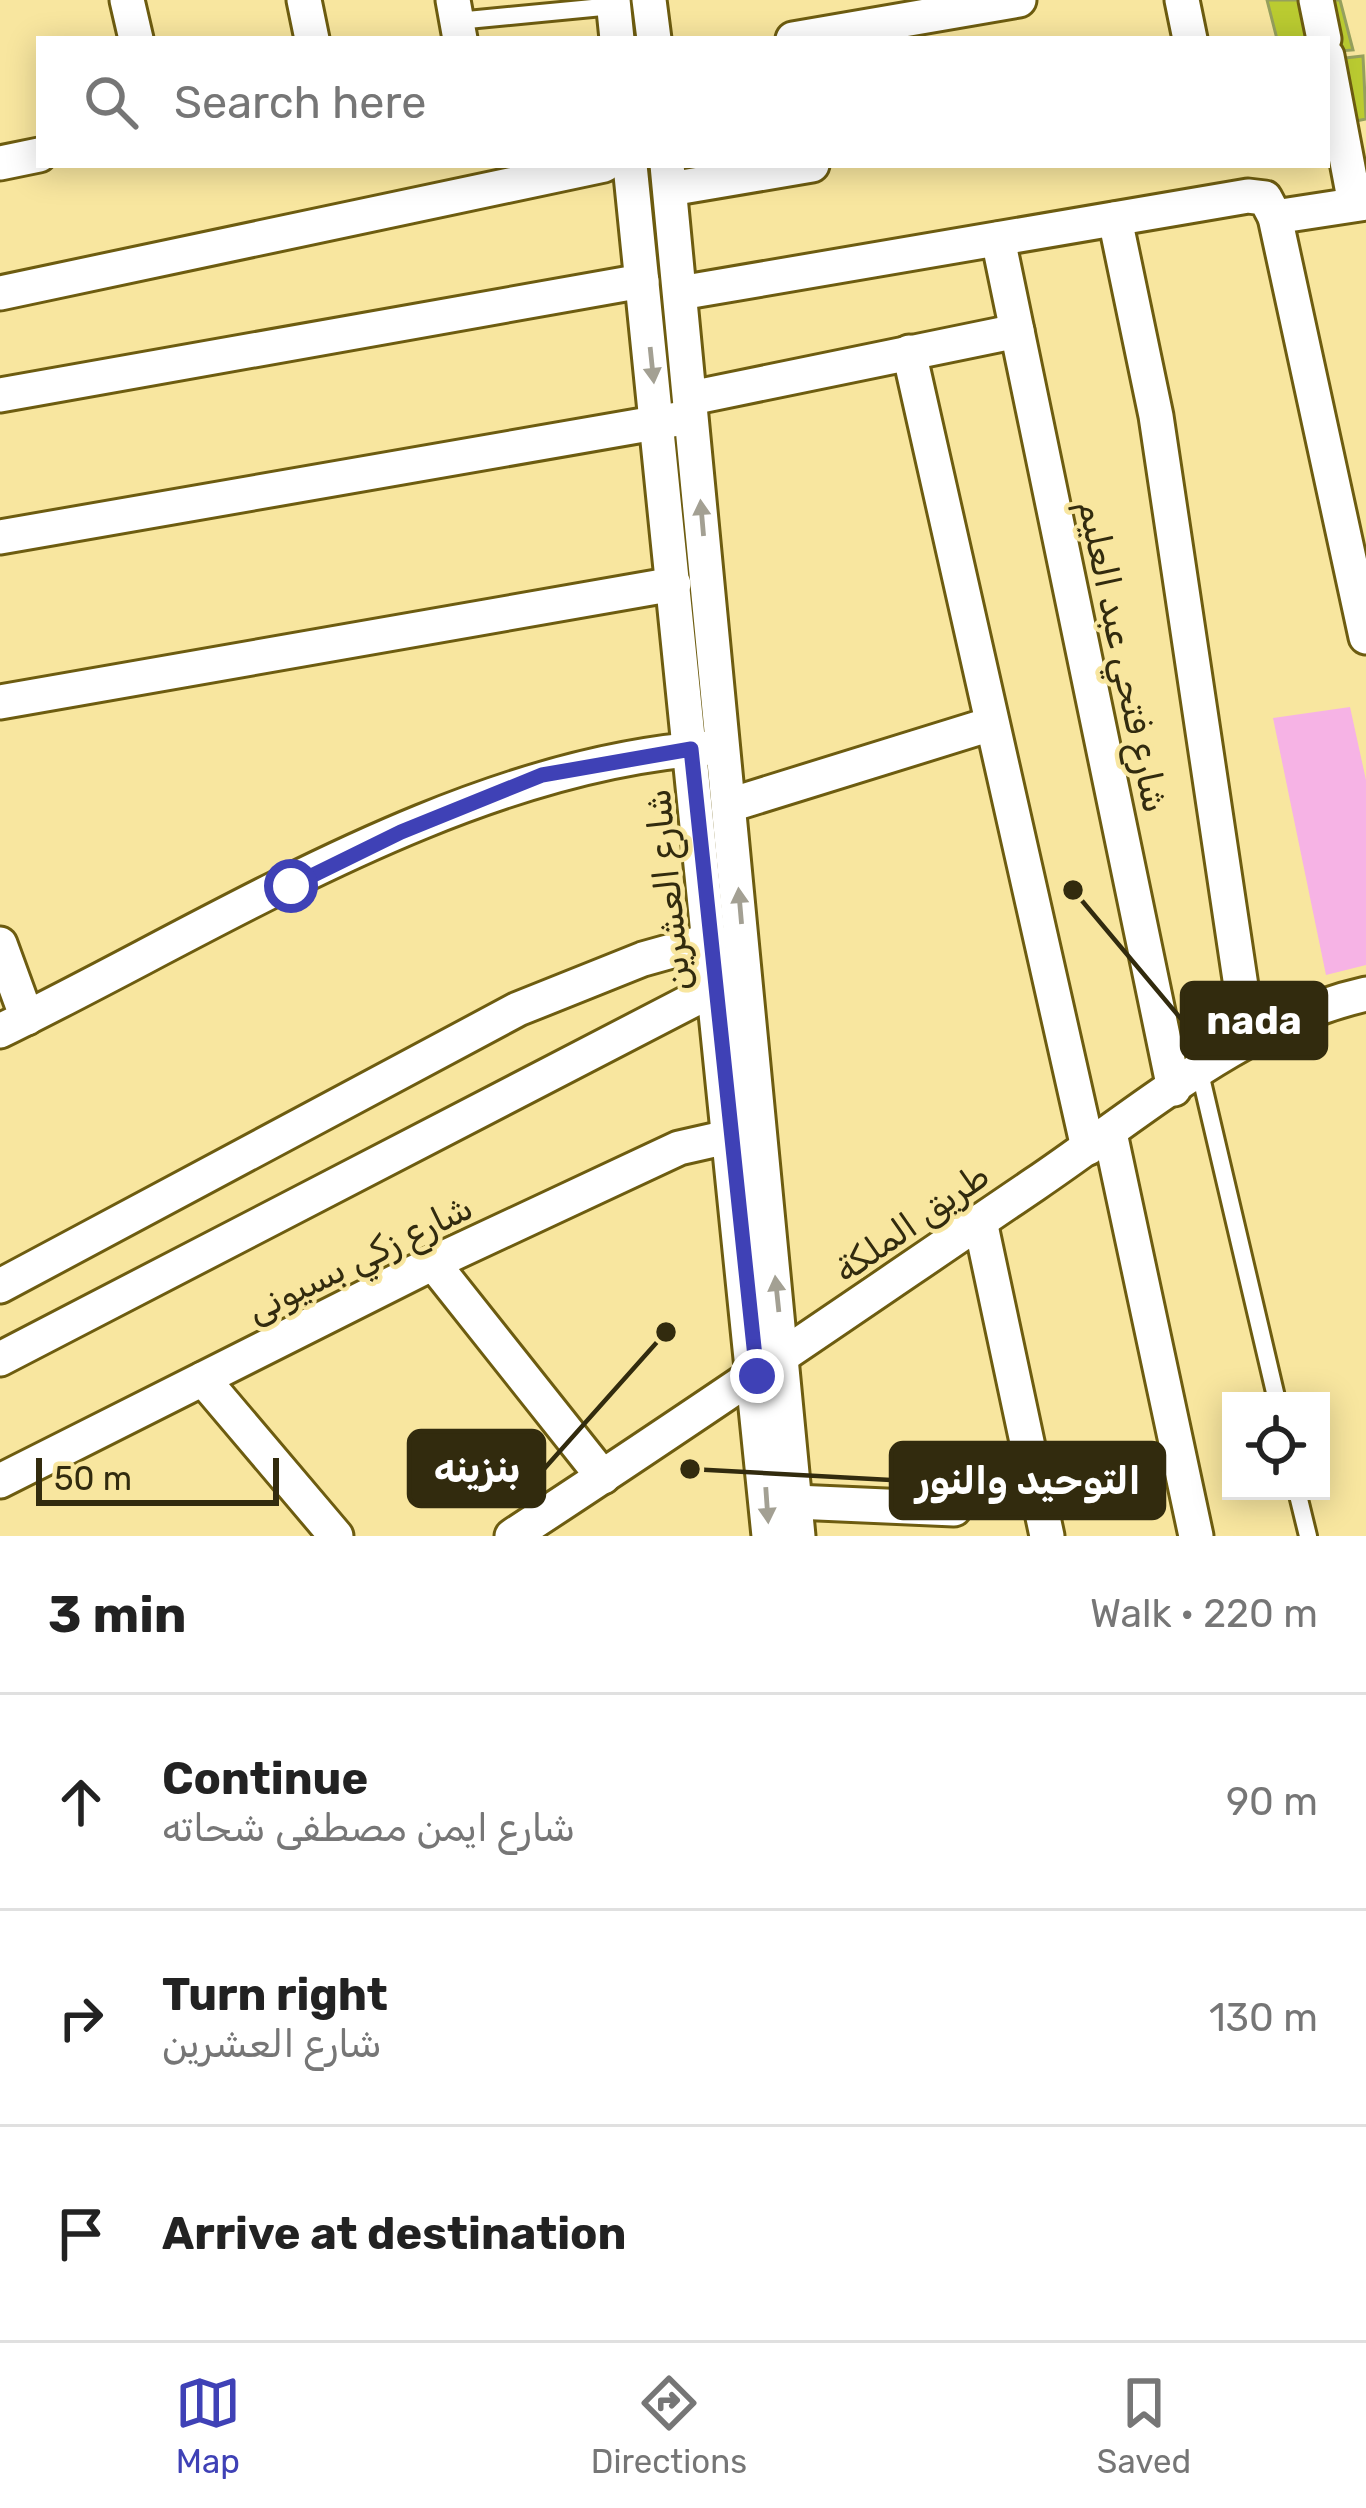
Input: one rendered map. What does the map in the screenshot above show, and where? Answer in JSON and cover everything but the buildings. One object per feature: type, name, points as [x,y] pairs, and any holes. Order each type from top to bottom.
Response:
[{"type":"street","points":[[127,0],[135,36]]},
{"type":"street","points":[[304,0],[311,36]]},
{"type":"street","points":[[650,0],[654,36]]},
{"type":"street","points":[[1182,0],[1189,36]]},
{"type":"street","points":[[1316,0],[1323,36]]},
{"type":"street","points":[[801,36],[861,13],[998,2]]},
{"type":"street","points":[[1275,217],[1360,203],[1330,69]]},
{"type":"street","points":[[0,163],[36,156]]},
{"type":"street","points":[[0,293],[487,177],[575,168]]},
{"type":"street","name":"شارع العشرين","points":[[630,168],[674,584],[707,748],[730,805],[746,1131],[770,1368],[796,1519]]},
{"type":"street","points":[[669,177],[776,168]]},
{"type":"street","name":"شارع العشرين","points":[[669,177],[692,407],[711,940],[716,988],[746,1131]]},
{"type":"street","points":[[680,293],[1256,195],[1269,201],[1366,637]]},
{"type":"street","points":[[1115,219],[1156,416],[1249,1040]]},
{"type":"street","name":"شارع فتحي عبد العليم","points":[[998,239],[1187,1081]]},
{"type":"street","points":[[0,395],[642,281]]},
{"type":"street","points":[[0,537],[658,422],[692,407],[909,352],[1017,332]]},
{"type":"street","points":[[909,352],[991,724],[1196,1536]]},
{"type":"street","points":[[0,702],[674,584]]},
{"type":"street","points":[[730,805],[991,724]]},
{"type":"street","points":[[0,944],[13,1025],[493,792],[589,764],[707,748]]},
{"type":"street","points":[[0,1286],[518,1009],[643,959],[711,940]]},
{"type":"street","points":[[0,1360],[716,988]]},
{"type":"street","name":"طريق الملكة","points":[[512,1536],[770,1368],[1249,1040],[1338,1000],[1366,994]]},
{"type":"street","name":"شارع زكي بسيونى","points":[[0,1481],[433,1263],[679,1148],[746,1131]]},
{"type":"street","points":[[980,1221],[1047,1536]]},
{"type":"street","points":[[433,1263],[603,1477]]},
{"type":"street","name":"شارع العشرين","points":[[769,1536],[770,1368]]},
{"type":"street","points":[[203,1379],[336,1536]]},
{"type":"street","points":[[796,1519],[954,1509]]},
{"type":"lane","points":[[457,20],[535,7],[614,15]]},
{"type":"lane","points":[[1187,1081],[1273,1392]]},
{"type":"lane","points":[[1300,1500],[1308,1536]]},
{"type":"shaded area","points":[[1350,707],[1366,780],[1366,965],[1326,975],[1273,718]]},
{"type":"place","name":"nada","points":[[1073,890]]},
{"type":"place","name":"بنزينه","points":[[666,1332]]},
{"type":"place","name":"التوحيد والنور","points":[[690,1469]]},
{"type":"route","points":[[291,886],[401,832],[542,775],[691,749],[757,1376]]}]
